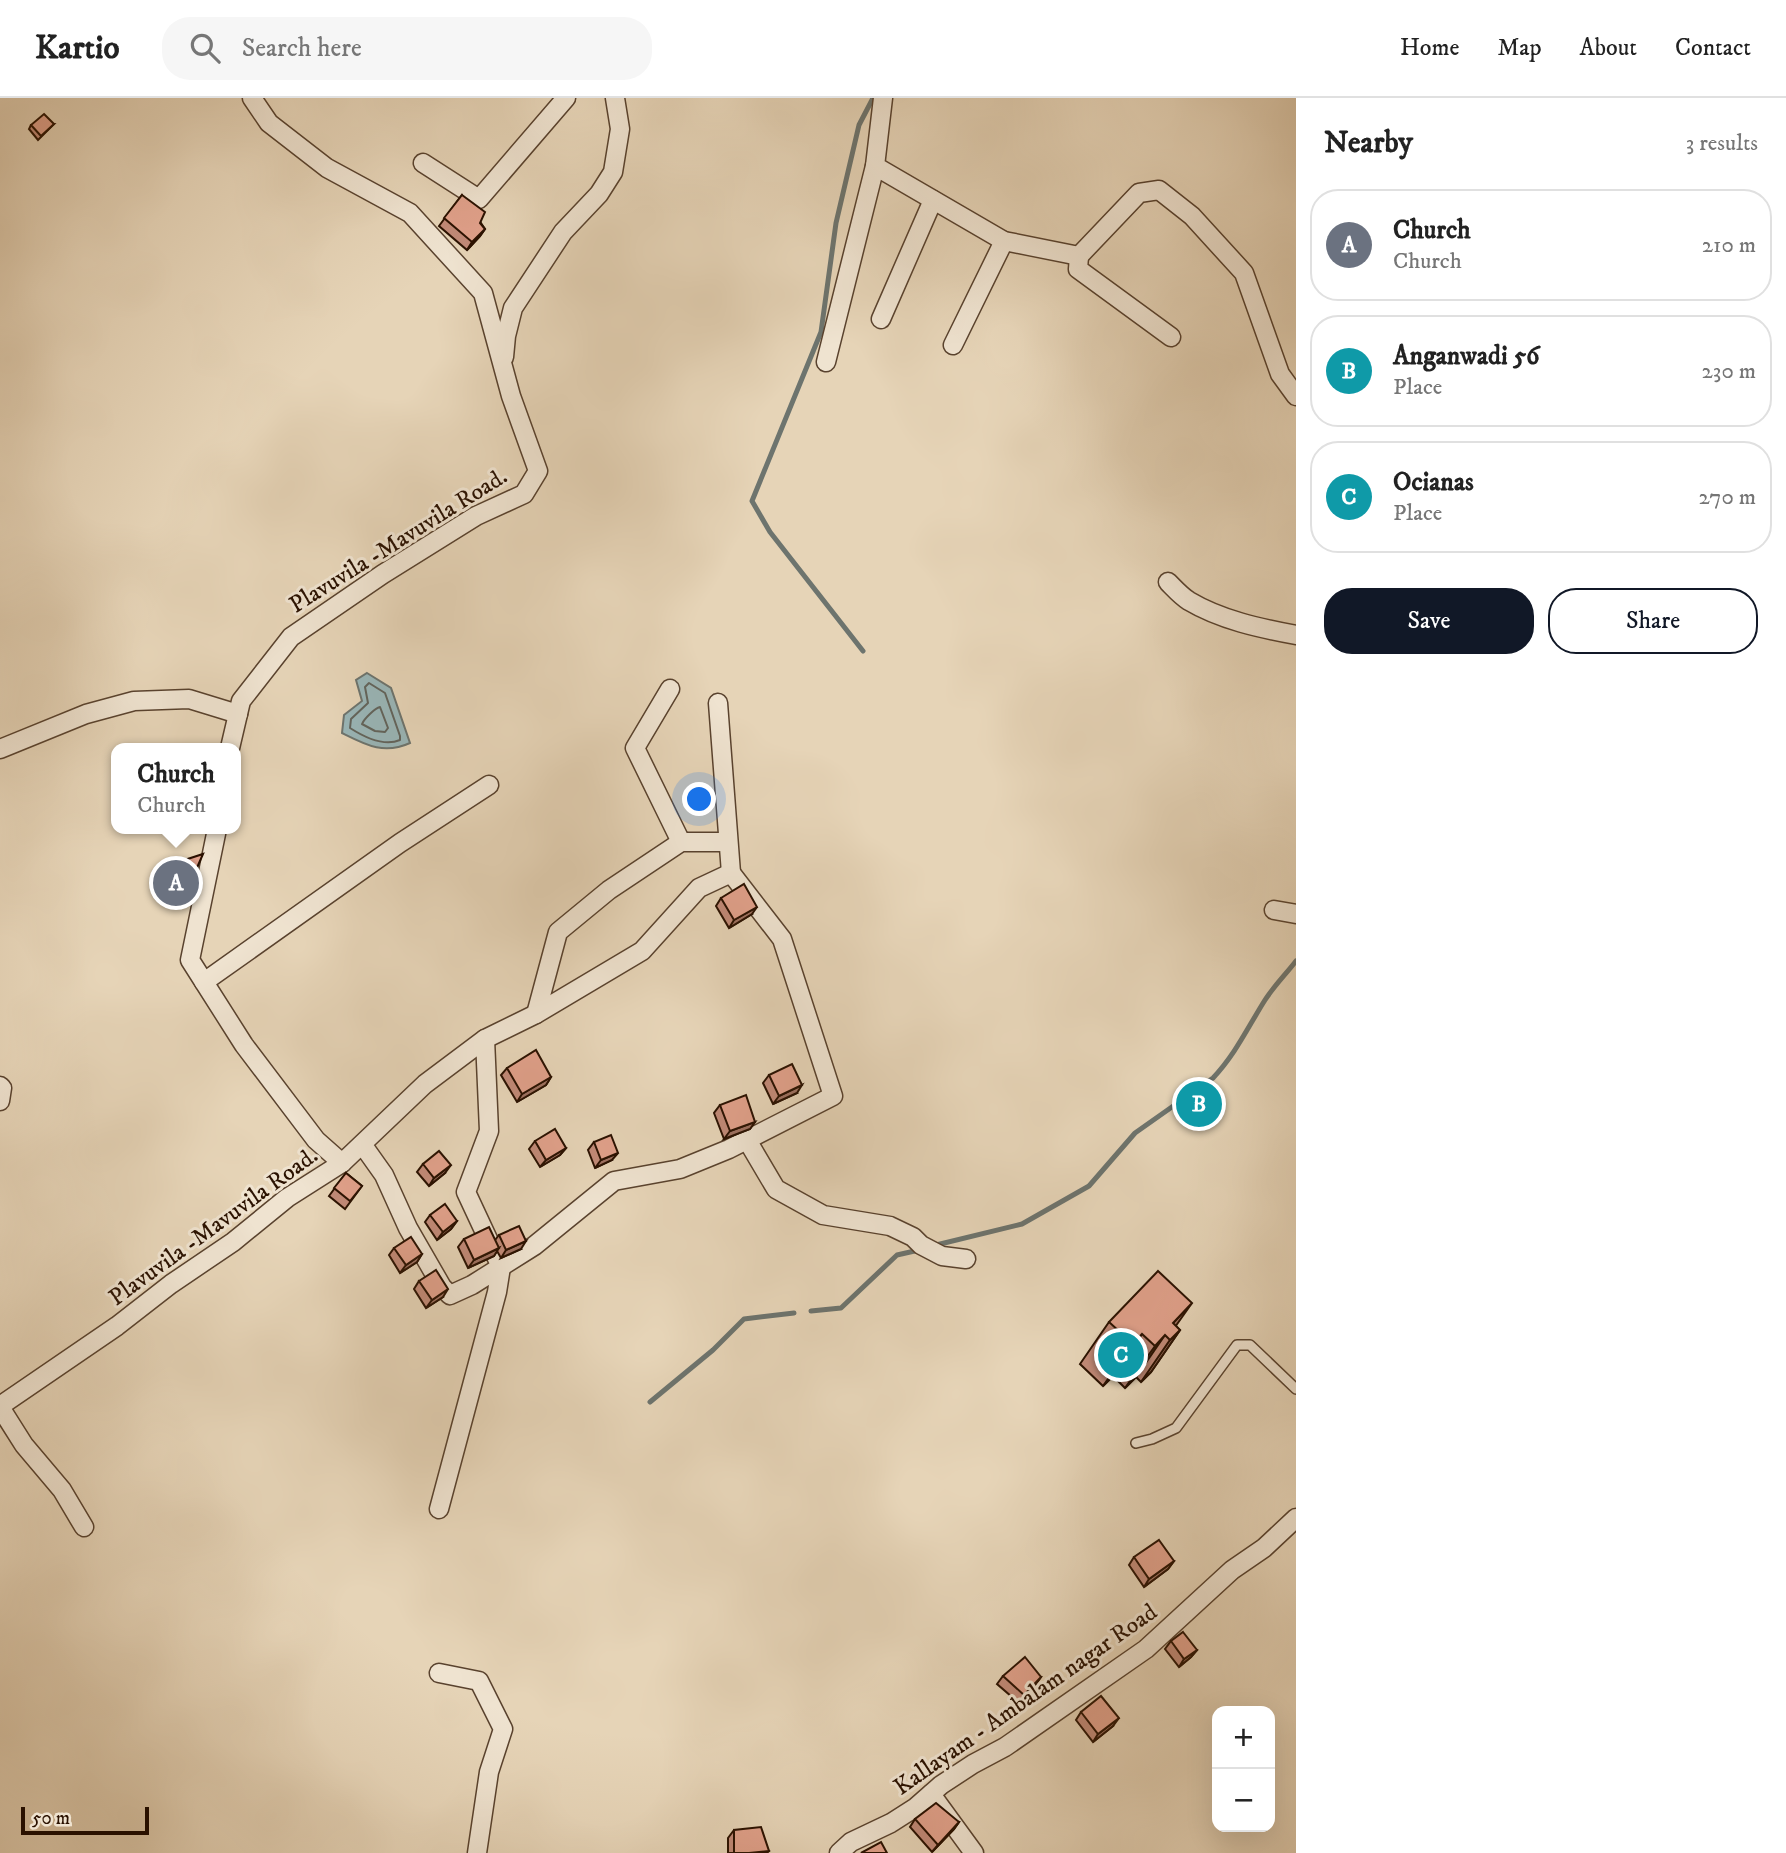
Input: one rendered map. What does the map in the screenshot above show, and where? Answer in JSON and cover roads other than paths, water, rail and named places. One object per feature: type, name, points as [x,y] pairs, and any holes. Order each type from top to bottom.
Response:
[{"type":"street","name":"Plavuvila -Mavuvila Road.","points":[[230,743],[234,707],[292,637],[383,574],[476,516],[524,494],[538,471],[511,396],[483,293],[410,213],[327,167],[269,123],[252,98]]},
{"type":"street","points":[[423,163],[479,199],[566,98],[572,98]]},
{"type":"street","points":[[503,368],[506,336],[513,308],[563,232],[599,194],[613,172],[620,130],[615,98]]},
{"type":"street","points":[[826,362],[875,166],[883,98]]},
{"type":"street","points":[[875,166],[1003,241],[1079,256]]},
{"type":"street","points":[[1171,337],[1078,269],[1079,256],[1139,193],[1159,190],[1192,216],[1244,272],[1280,373],[1296,397]]},
{"type":"street","points":[[881,319],[933,200]]},
{"type":"street","points":[[953,345],[1003,241]]},
{"type":"street","points":[[483,293],[513,308]]},
{"type":"street","points":[[1168,582],[1186,600],[1220,616],[1260,629],[1296,635]]},
{"type":"street","points":[[670,689],[635,748],[681,842]]},
{"type":"street","points":[[0,749],[86,714],[134,701],[189,699],[234,707]]},
{"type":"street","points":[[362,1144],[384,1175],[408,1228],[448,1295],[472,1285],[534,1247],[614,1181],[680,1169],[747,1140],[833,1096],[782,939],[731,873],[718,702]]},
{"type":"street","points":[[204,982],[400,843],[489,785]]},
{"type":"street","name":"Plavuvila -Mavuvila Road.","points":[[0,1407],[233,1242],[287,1198],[342,1163],[316,1140],[244,1045],[190,960],[216,834]]},
{"type":"street","points":[[536,1014],[558,932],[609,890],[681,842],[728,842]]},
{"type":"street","points":[[342,1163],[425,1084],[485,1039],[536,1014],[642,951],[699,888],[731,873]]},
{"type":"street","points":[[1274,910],[1296,914]]},
{"type":"street","points":[[439,1509],[497,1292],[501,1267],[466,1192],[489,1131],[485,1039]]},
{"type":"street","points":[[0,1086],[0,1101]]},
{"type":"street","points":[[747,1140],[776,1189],[823,1216],[890,1226],[940,1254],[967,1259]]},
{"type":"street","points":[[0,1407],[24,1445],[62,1490],[84,1527]]},
{"type":"street","name":"Kallayam - Ambalam nagar Road","points":[[839,1853],[851,1842],[891,1824],[916,1807],[941,1784],[1005,1747],[1146,1649],[1232,1570],[1264,1548],[1296,1518]]},
{"type":"street","points":[[439,1673],[479,1681],[503,1729],[489,1772],[477,1853]]},
{"type":"street","points":[[930,1794],[974,1853]]},
{"type":"lane","points":[[1136,1443],[1176,1428],[1237,1345],[1250,1345],[1296,1389]]},
{"type":"water","points":[[367,673],[391,688],[410,743],[401,747],[375,747],[342,733],[344,715],[362,701],[356,680]]},
{"type":"waterway","points":[[863,651],[770,532],[752,501],[821,332],[836,223],[859,125],[873,98]]},
{"type":"waterway","points":[[932,1246],[1022,1224],[1089,1186],[1135,1133],[1213,1078],[1235,1050],[1269,995],[1296,961]]},
{"type":"waterway","points":[[811,1311],[841,1308],[897,1255],[919,1250]]},
{"type":"waterway","points":[[650,1402],[713,1350],[744,1319],[794,1313]]},
{"type":"place","name":"Church","points":[[176,883]]},
{"type":"place","name":"Anganwadi 56","points":[[1199,1104]]},
{"type":"place","name":"Ocianas","points":[[1121,1355]]}]
